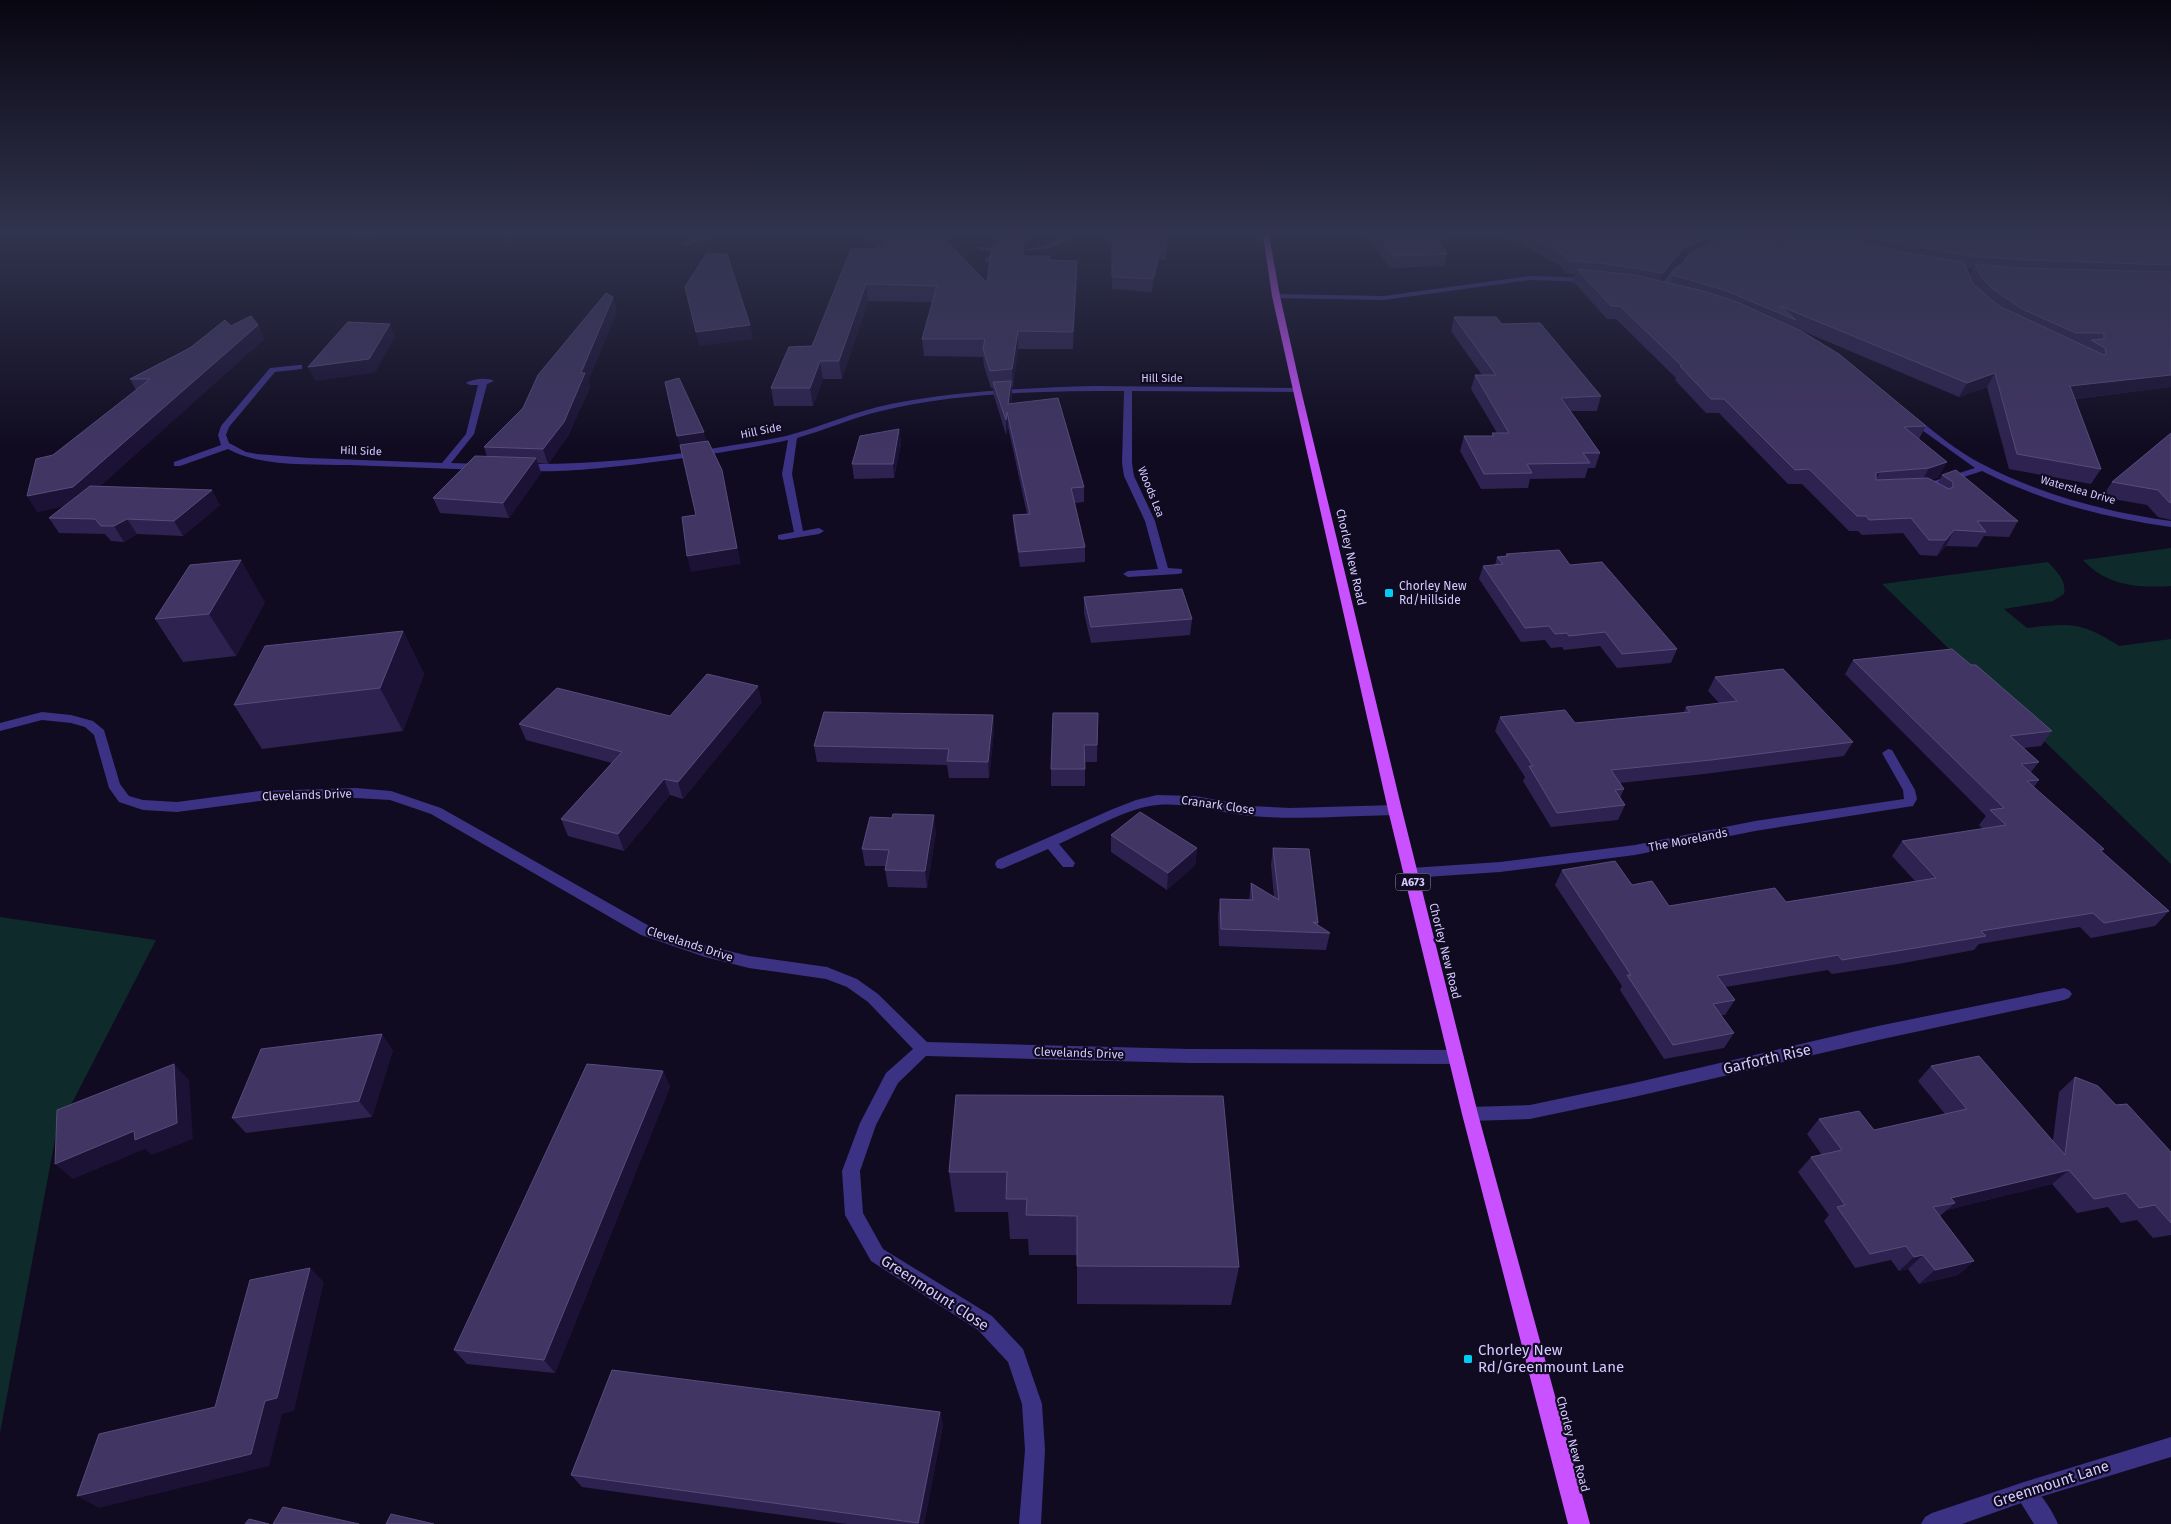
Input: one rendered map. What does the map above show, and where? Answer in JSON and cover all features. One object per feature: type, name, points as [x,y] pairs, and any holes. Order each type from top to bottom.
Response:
[{"type":"main road","name":"Chorley New Road","points":[[1278,306],[1395,810],[1456,1058],[1579,1524]]},
{"type":"street","points":[[177,464],[228,446],[225,444],[222,435],[225,426],[255,390],[273,370],[299,367]]},
{"type":"street","points":[[444,466],[470,434],[486,381],[470,383]]},
{"type":"street","name":"Hill Side","points":[[510,467],[566,468],[611,466],[754,445],[793,436],[891,406],[957,396],[1056,388],[1297,390]]},
{"type":"street","name":"Woods Lea","points":[[1128,390],[1128,469],[1150,521],[1164,572]]},
{"type":"street","name":"Waterslea Drive","points":[[1904,412],[1982,468],[2060,499],[2171,524]]},
{"type":"street","points":[[793,436],[787,474],[799,534]]},
{"type":"street","name":"Hill Side","points":[[228,446],[243,454],[258,457],[310,461],[491,467]]},
{"type":"street","points":[[1908,489],[1922,488],[1982,468]]},
{"type":"street","points":[[1922,488],[1934,495]]},
{"type":"street","points":[[782,537],[819,532]]},
{"type":"street","points":[[1128,574],[1178,571]]},
{"type":"street","name":"Clevelands Drive","points":[[0,726],[42,716],[71,719],[89,724],[100,733],[114,784],[124,799],[143,805],[177,807],[260,796],[356,793],[391,796],[436,811],[646,931],[705,951],[749,962],[827,973],[852,983],[873,998],[923,1049],[1189,1056],[1456,1058]]},
{"type":"street","name":"The Morelands","points":[[1411,873],[1500,867],[1635,850],[1755,826],[1908,803],[1911,799],[1909,790],[1888,753]]},
{"type":"street","name":"Cranark Close","points":[[1002,864],[1118,812],[1141,803],[1157,800],[1195,801],[1250,811],[1290,813],[1395,810]]},
{"type":"street","points":[[1050,843],[1068,863]]},
{"type":"street","name":"Garforth Rise","points":[[1470,1114],[1530,1112],[1634,1090],[1878,1032],[2064,994]]},
{"type":"street","name":"Greenmount Close","points":[[923,1049],[892,1078],[868,1122],[851,1171],[854,1215],[877,1255],[985,1322],[1016,1356],[1032,1404],[1035,1450],[1030,1524]]},
{"type":"street","name":"Greenmount Lane","points":[[1932,1524],[2024,1492],[2171,1447]]},
{"type":"street","points":[[2024,1492],[2047,1524]]},
{"type":"green space","points":[[2171,548],[2171,586],[2123,584],[2092,569],[2083,560]]},
{"type":"green space","points":[[2048,562],[2063,581],[2064,594],[2053,601],[2004,609],[2027,628],[2054,625],[2075,626],[2095,632],[2119,646],[2171,639],[2171,864],[1882,584]]},
{"type":"green space","points":[[0,917],[156,940],[56,1134],[0,1433]]},
{"type":"building","points":[[595,306],[609,306],[581,373],[585,373],[564,422],[543,449],[484,447],[523,408],[538,375]]},
{"type":"building","points":[[690,306],[744,306],[750,325],[696,332]]},
{"type":"building","points":[[828,306],[858,306],[839,361],[820,361],[810,388],[771,388],[789,347],[812,346]]},
{"type":"building","points":[[931,306],[1074,306],[1073,332],[1018,331],[1012,369],[990,371],[983,348],[985,339],[922,339]]},
{"type":"building","points":[[1620,306],[1746,306],[1801,331],[1839,354],[1926,426],[1904,427],[1947,462],[1929,468],[1876,473],[1876,480],[1928,478],[1949,489],[1953,487],[1953,482],[1942,475],[1956,470],[2018,521],[1977,521],[1986,532],[1954,530],[1946,540],[1929,540],[1911,518],[1869,520],[1866,516],[1857,516],[1809,469],[1795,470],[1724,399],[1711,399],[1680,366],[1682,366]]},
{"type":"building","points":[[1763,306],[1780,306],[1796,320]]},
{"type":"building","points":[[1780,306],[1999,306],[2104,355],[2106,354],[2105,348],[2091,340],[2104,339],[2104,333],[2076,333],[2018,306],[2171,306],[2171,375],[2070,386],[2101,469],[2017,454],[1995,373],[1967,383]]},
{"type":"building","points":[[251,316],[258,325],[73,487],[27,496],[36,459],[53,455],[150,379],[130,379],[190,348],[225,320],[231,326]]},
{"type":"building","points":[[1454,317],[1496,317],[1502,324],[1540,323],[1601,396],[1561,398],[1600,453],[1583,453],[1590,463],[1527,464],[1532,473],[1484,474],[1464,436],[1494,436],[1492,433],[1509,433],[1475,375],[1496,375]]},
{"type":"building","points":[[348,322],[390,324],[369,359],[308,367]]},
{"type":"building","points":[[679,378],[704,432],[677,436],[665,382]]},
{"type":"building","points":[[1011,381],[1008,404],[1058,398],[1084,487],[1071,488],[1085,547],[1019,552],[1013,515],[1030,514],[1007,412],[1006,420],[993,382]]},
{"type":"building","points":[[899,429],[893,464],[852,464],[860,436]]},
{"type":"building","points":[[2171,433],[2171,503],[2158,490],[2112,482]]},
{"type":"building","points":[[708,441],[722,470],[737,548],[687,556],[682,517],[696,515],[680,445]]},
{"type":"building","points":[[475,456],[536,458],[503,503],[433,498]]},
{"type":"building","points":[[90,486],[212,490],[174,521],[127,519],[114,526],[101,526],[95,519],[49,518]]},
{"type":"building","points":[[1559,550],[1570,565],[1602,562],[1677,649],[1622,654],[1605,632],[1569,636],[1567,633],[1555,634],[1549,626],[1525,628],[1483,566],[1503,564],[1497,557],[1508,556],[1506,554]]},
{"type":"building","points":[[241,560],[209,614],[155,619],[190,565]]},
{"type":"building","points":[[1182,589],[1192,619],[1091,627],[1084,597]]},
{"type":"building","points":[[403,631],[380,688],[234,705],[265,646]]},
{"type":"building","points":[[1952,649],[1971,665],[1976,665],[2052,731],[2010,736],[2039,762],[2021,764],[2039,780],[2027,781],[2104,849],[2100,850],[2169,911],[2104,923],[2093,913],[1981,931],[1986,936],[1909,949],[1842,960],[1838,955],[1717,976],[1735,1000],[1713,1004],[1734,1033],[1673,1045],[1627,975],[1631,975],[1562,870],[1615,861],[1632,885],[1652,881],[1669,906],[1775,888],[1786,902],[1936,878],[1902,841],[2006,825],[1990,810],[2004,808],[1853,660]]},
{"type":"building","points":[[1783,669],[1853,742],[1711,760],[1611,770],[1624,789],[1615,790],[1625,805],[1557,813],[1529,766],[1533,766],[1500,717],[1565,710],[1575,723],[1690,712],[1686,707],[1737,701],[1715,677]]},
{"type":"building","points":[[707,674],[758,686],[678,782],[664,779],[618,834],[561,819],[622,752],[519,724],[557,688],[670,716]]},
{"type":"building","points":[[824,712],[993,715],[988,762],[947,761],[949,749],[814,746]]},
{"type":"building","points":[[1053,713],[1098,713],[1097,745],[1084,745],[1085,769],[1051,769]]},
{"type":"building","points":[[1140,812],[1197,848],[1168,873],[1111,835]]},
{"type":"building","points":[[893,814],[934,815],[925,871],[885,870],[889,850],[862,849],[870,817],[892,818]]},
{"type":"building","points":[[1273,848],[1309,849],[1318,923],[1313,922],[1330,933],[1221,929],[1220,899],[1253,900],[1251,883],[1279,900]]},
{"type":"building","points":[[382,1034],[359,1101],[232,1118],[261,1049]]},
{"type":"building","points":[[1979,1056],[2065,1155],[2075,1077],[2098,1086],[2116,1105],[2127,1104],[2171,1152],[2171,1223],[2155,1205],[2139,1208],[2126,1193],[2094,1199],[2069,1170],[1951,1198],[1955,1203],[1933,1207],[1974,1261],[1935,1270],[1923,1255],[1914,1257],[1906,1246],[1870,1254],[1837,1207],[1845,1205],[1811,1157],[1842,1150],[1819,1119],[1859,1111],[1874,1130],[1967,1109],[1931,1066]]},
{"type":"building","points":[[174,1064],[177,1123],[135,1140],[134,1131],[55,1164],[57,1110]]},
{"type":"building","points":[[587,1064],[663,1071],[544,1360],[454,1350]]},
{"type":"building","points":[[956,1095],[1223,1096],[1239,1267],[1077,1266],[1077,1216],[1026,1215],[1027,1199],[1006,1199],[1007,1172],[949,1172]]},
{"type":"building","points":[[310,1268],[277,1398],[265,1401],[251,1454],[77,1496],[99,1434],[215,1407],[250,1280]]},
{"type":"building","points":[[612,1370],[940,1412],[918,1523],[571,1475]]},
{"type":"building","points":[[283,1507],[359,1524],[273,1524]]},
{"type":"building","points":[[391,1514],[434,1524],[386,1524]]},
{"type":"building","points":[[249,1519],[269,1524],[245,1524]]},
{"type":"place","name":"Chorley New Rd/Hillside","points":[[1389,593]]},
{"type":"place","name":"Chorley New Rd/Greenmount Lane","points":[[1468,1359]]}]
